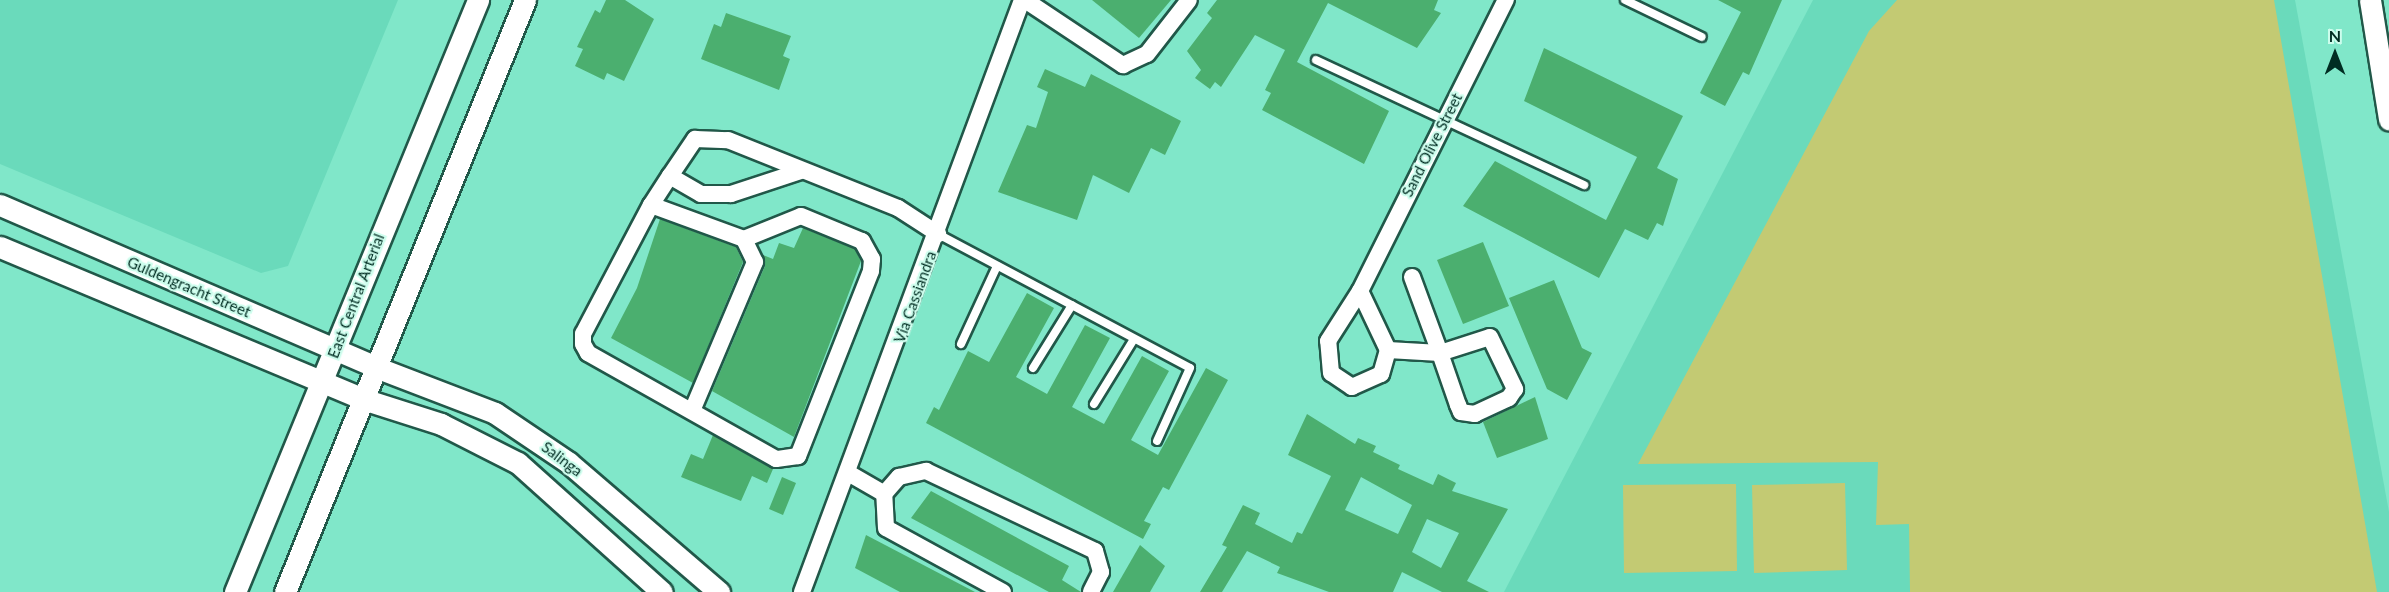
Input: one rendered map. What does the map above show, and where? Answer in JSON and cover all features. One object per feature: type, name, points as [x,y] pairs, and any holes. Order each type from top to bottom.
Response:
[{"type":"street","name":"East Central Arterial","points":[[235,592],[478,0]]},
{"type":"street","points":[[285,592],[366,400],[525,0]]},
{"type":"street","points":[[1024,0],[1123,65],[1147,54],[1189,0]]},
{"type":"street","name":"Via Cassiandra","points":[[802,592],[850,474],[1024,0]]},
{"type":"street","name":"Sand Olive Street","points":[[1388,350],[1382,374],[1363,386],[1340,382],[1331,373],[1328,341],[1360,291],[1506,0]]},
{"type":"street","points":[[2370,0],[2389,118]]},
{"type":"street","points":[[744,239],[785,218],[812,216],[862,241],[873,259],[871,271],[798,456],[776,459],[588,353],[583,344],[583,334],[651,205],[694,139],[728,140],[898,208],[938,234]]},
{"type":"street","points":[[670,176],[701,194],[731,194],[801,171]]},
{"type":"street","name":"Guldengracht Street","points":[[0,205],[378,368]]},
{"type":"street","points":[[651,205],[744,239],[755,262],[692,411]]},
{"type":"street","points":[[0,247],[366,400]]},
{"type":"street","points":[[1360,291],[1388,350],[1440,353],[1490,337],[1514,384],[1512,394],[1464,415],[1440,353],[1412,277]]},
{"type":"street","name":"Salinga","points":[[378,368],[454,394],[530,435],[719,592]]},
{"type":"street","name":"Salinga","points":[[366,400],[441,424],[518,463],[662,592]]},
{"type":"street","points":[[1003,592],[898,538],[881,514],[884,494],[913,471],[958,486],[1095,550],[1101,572],[1091,592]]},
{"type":"street","points":[[850,474],[884,494]]},
{"type":"lane","points":[[1625,0],[1702,36]]},
{"type":"lane","points":[[1316,60],[1584,185]]},
{"type":"lane","points":[[938,234],[1191,371],[1157,441]]},
{"type":"lane","points":[[962,345],[997,266]]},
{"type":"lane","points":[[1033,368],[1071,305]]},
{"type":"lane","points":[[1094,404],[1134,339]]},
{"type":"shaded area","points":[[0,0],[398,0],[288,266],[261,273],[0,164]]},
{"type":"shaded area","points":[[1813,0],[2295,0],[2389,512],[2389,592],[1504,592]]},
{"type":"shaded area","points":[[1897,0],[2274,0],[2377,592],[1910,592],[1909,524],[1876,525],[1878,462],[1638,464],[1869,31]]},
{"type":"shaded area","points":[[1845,483],[1847,570],[1754,573],[1752,485]]},
{"type":"shaded area","points":[[1736,484],[1737,571],[1624,573],[1623,485]]},
{"type":"building","points":[[606,0],[625,0],[654,19],[624,81],[607,73],[604,80],[575,66],[583,49],[577,47],[595,10],[600,13]]},
{"type":"building","points":[[1092,0],[1171,0],[1139,38]]},
{"type":"building","points":[[1217,0],[1438,0],[1434,10],[1441,13],[1417,48],[1328,3],[1297,62],[1389,111],[1364,164],[1262,110],[1271,93],[1265,90],[1285,50],[1255,35],[1221,87],[1215,82],[1210,89],[1195,78],[1201,70],[1187,51],[1212,18],[1207,13]]},
{"type":"building","points":[[1718,0],[1782,0],[1749,75],[1743,72],[1725,106],[1700,93],[1741,12]]},
{"type":"building","points":[[726,13],[791,36],[783,56],[790,59],[779,90],[701,59],[714,24],[721,27]]},
{"type":"building","points":[[1544,48],[1683,116],[1657,168],[1678,179],[1663,226],[1657,223],[1648,240],[1625,229],[1599,278],[1463,206],[1495,161],[1606,220],[1637,157],[1524,101]]},
{"type":"building","points":[[1045,69],[1085,87],[1091,74],[1181,121],[1165,155],[1151,148],[1129,193],[1093,175],[1077,220],[998,192],[1027,125],[1036,128],[1048,92],[1037,87]]},
{"type":"building","points":[[660,219],[736,247],[743,262],[693,383],[611,338],[637,288]]},
{"type":"building","points":[[803,228],[855,249],[861,261],[794,437],[712,391],[765,266],[763,255],[773,259],[779,243],[794,248]]},
{"type":"building","points":[[1483,242],[1509,306],[1463,324],[1437,260]]},
{"type":"building","points":[[1554,280],[1582,348],[1592,353],[1567,400],[1547,389],[1509,298]]},
{"type":"building","points":[[1027,293],[1054,308],[1016,377],[1047,394],[1085,325],[1110,338],[1072,407],[1104,424],[1142,356],[1169,371],[1131,440],[1158,455],[1206,368],[1228,380],[1169,490],[1163,487],[1144,521],[1151,524],[1143,539],[926,423],[934,407],[939,410],[968,351],[989,362]]},
{"type":"building","points":[[1535,397],[1548,439],[1497,458],[1483,422]]},
{"type":"building","points":[[1307,414],[1355,444],[1358,438],[1376,446],[1373,452],[1400,465],[1398,469],[1433,485],[1438,474],[1456,483],[1452,491],[1508,509],[1467,581],[1489,592],[1442,592],[1402,572],[1393,592],[1329,592],[1277,573],[1280,567],[1247,551],[1222,592],[1200,592],[1227,547],[1222,545],[1243,505],[1260,513],[1255,524],[1292,543],[1297,532],[1302,534],[1331,476],[1288,455]],"holes":[[[1361,477],[1412,505],[1398,534],[1345,510]],[[1427,519],[1459,533],[1441,568],[1412,552]]]},
{"type":"building","points":[[713,435],[773,469],[767,483],[752,476],[741,501],[681,477],[691,454],[703,459]]},
{"type":"building","points":[[782,477],[796,483],[783,515],[769,509]]},
{"type":"building","points":[[931,491],[1069,566],[1062,580],[1081,592],[1049,592],[911,518]]},
{"type":"building","points":[[866,535],[975,592],[900,592],[855,568]]},
{"type":"building","points":[[1140,545],[1165,566],[1150,592],[1113,592]]}]
